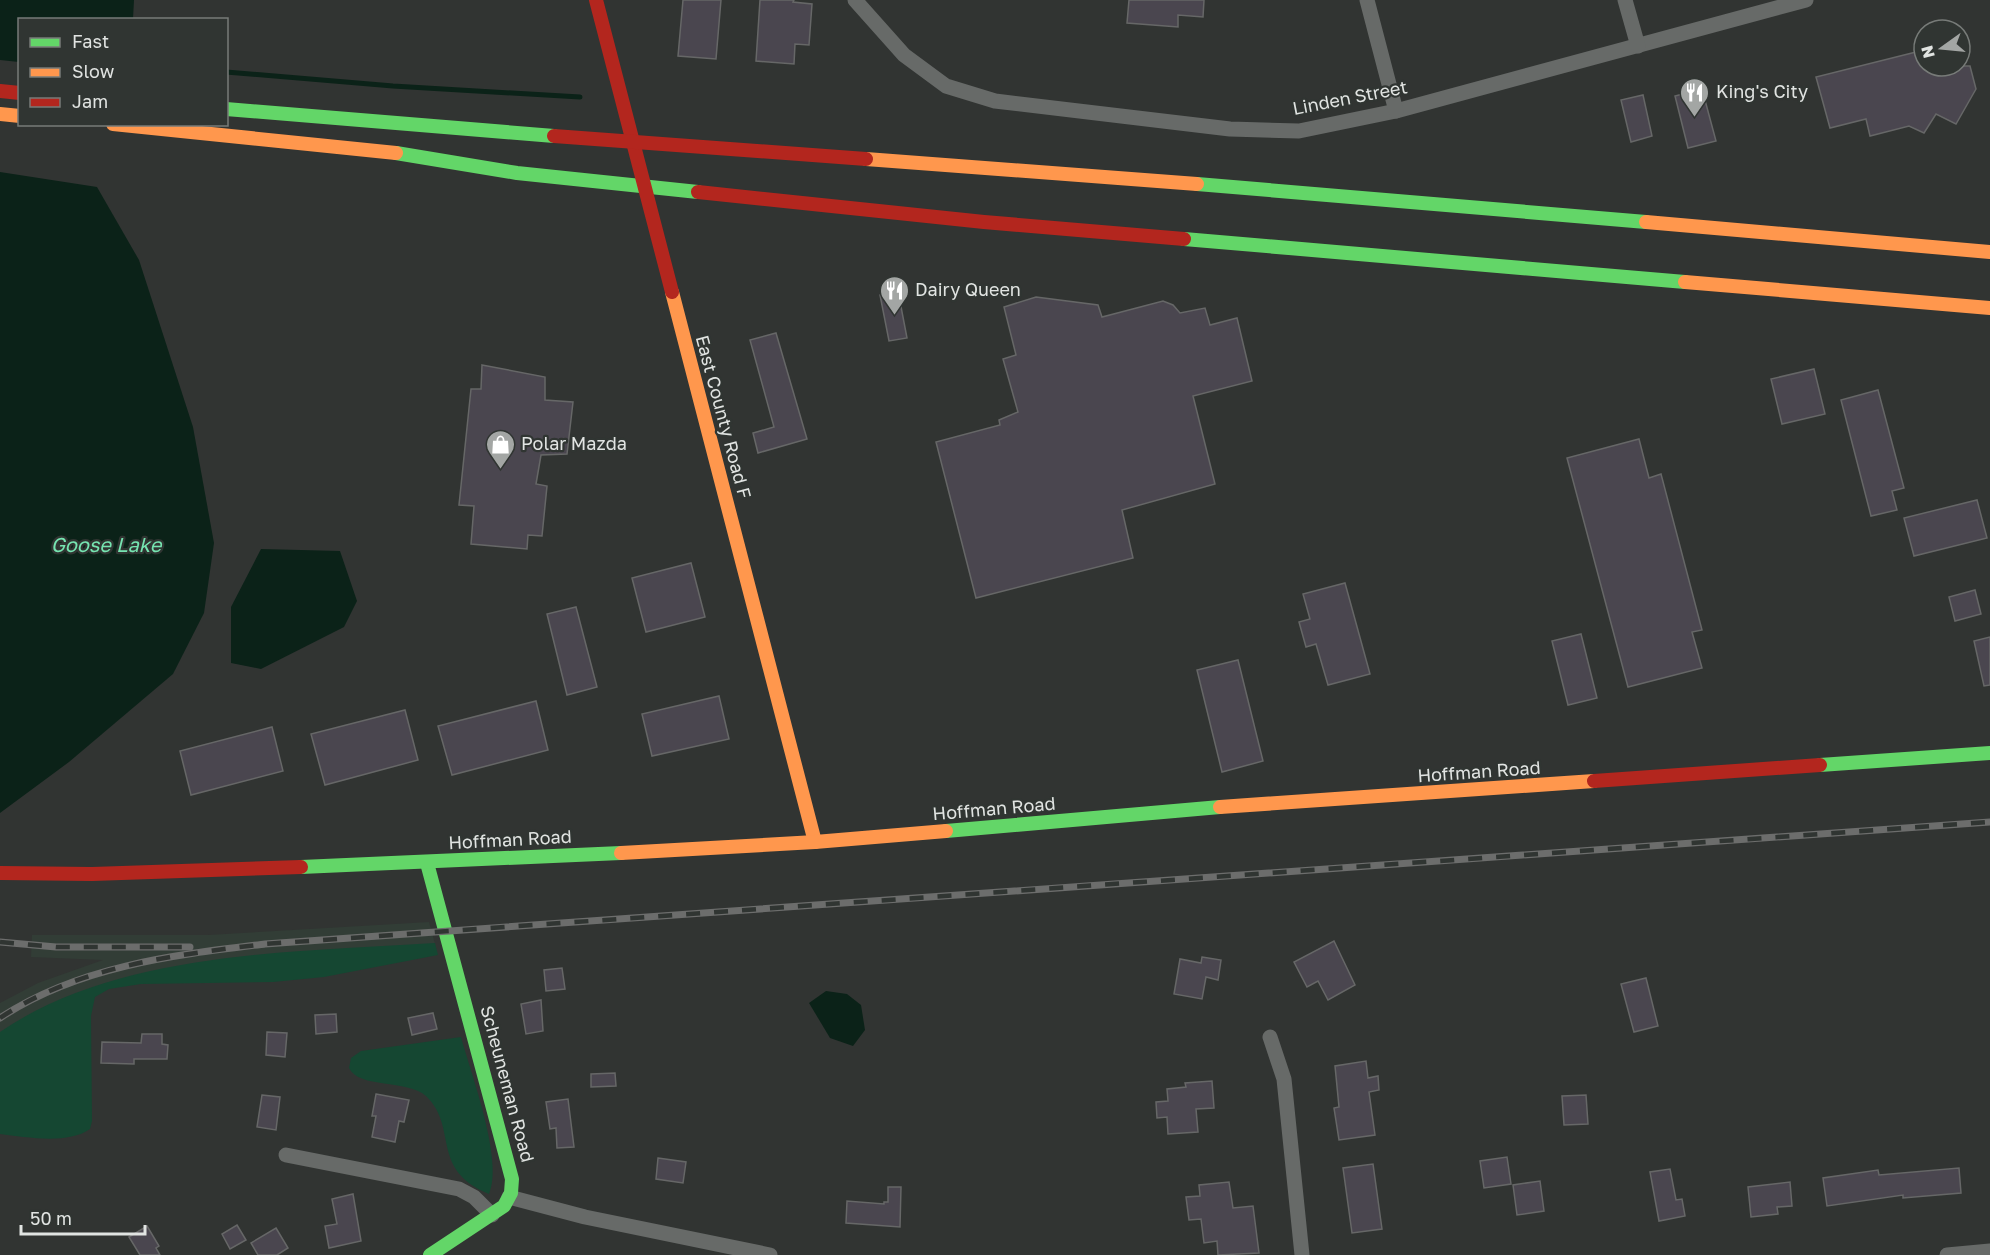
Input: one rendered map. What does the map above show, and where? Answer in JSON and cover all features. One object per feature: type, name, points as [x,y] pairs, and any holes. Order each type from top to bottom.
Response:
[{"type":"main road","name":"East County Road F","points":[[596,0],[815,842]]},
{"type":"main road","points":[[0,91],[18,93]]},
{"type":"main road","points":[[228,109],[633,143],[1142,179],[1990,252]]},
{"type":"main road","points":[[0,114],[18,116]]},
{"type":"main road","points":[[134,126],[283,140],[472,164],[518,173],[984,222],[1990,308]]},
{"type":"main road","name":"Hoffman Road","points":[[0,873],[92,874],[427,862],[815,842],[1198,809],[1990,753]]},
{"type":"main road","name":"Scheuneman Road","points":[[427,862],[511,1168],[512,1187],[509,1197]]},
{"type":"main road","points":[[430,1255],[492,1215],[504,1206],[509,1197]]},
{"type":"street","name":"Linden Street","points":[[855,0],[904,55],[937,80],[946,86],[995,101],[1230,129],[1299,131],[1396,111],[1806,0]]},
{"type":"street","points":[[1367,0],[1396,111]]},
{"type":"street","points":[[1625,0],[1638,46]]},
{"type":"street","points":[[1270,1037],[1284,1079],[1302,1255]]},
{"type":"street","points":[[286,1155],[459,1189],[474,1197],[492,1215]]},
{"type":"street","points":[[509,1197],[592,1219],[771,1255]]},
{"type":"street","points":[[1947,1255],[1990,1251]]},
{"type":"shaded area","points":[[429,922],[435,944],[103,986],[0,1033],[0,1003],[38,983],[103,960],[31,957],[32,935],[208,935]]},
{"type":"green space","points":[[435,943],[438,955],[324,977],[273,982],[141,984],[109,989],[95,997],[91,1016],[92,1121],[90,1129],[81,1134],[58,1138],[0,1134],[0,1032],[47,1005],[98,985],[210,960],[325,949]]},
{"type":"green space","points":[[461,1037],[489,1140],[493,1179],[489,1194],[470,1184],[458,1173],[451,1160],[436,1108],[426,1096],[407,1087],[363,1079],[354,1075],[349,1068],[351,1058],[361,1051]]},
{"type":"water","points":[[0,0],[134,0],[133,18],[18,18],[18,62],[0,60]]},
{"type":"water","name":"Goose Lake","points":[[0,172],[97,187],[139,260],[193,427],[214,543],[204,613],[173,674],[69,762],[0,813]]},
{"type":"water","points":[[261,549],[340,551],[357,601],[344,627],[261,669],[231,663],[231,607]]},
{"type":"water","points":[[826,991],[847,994],[861,1005],[865,1030],[853,1046],[830,1038],[809,1003]]},
{"type":"building","points":[[683,0],[721,0],[716,59],[678,56]]},
{"type":"building","points":[[760,0],[794,0],[793,2],[812,4],[809,45],[795,44],[794,64],[756,61]]},
{"type":"building","points":[[1129,0],[1204,0],[1203,17],[1178,15],[1178,27],[1127,23]]},
{"type":"building","points":[[1912,53],[1912,78],[1972,78],[1972,74],[1976,89],[1956,124],[1936,114],[1924,133],[1909,126],[1870,136],[1866,119],[1830,128],[1816,77]]},
{"type":"building","name":"King's City","points":[[1702,89],[1716,141],[1688,148],[1675,96]]},
{"type":"building","points":[[1643,95],[1652,136],[1631,142],[1621,100]]},
{"type":"building","name":"Dairy Queen","points":[[898,291],[907,338],[889,341],[880,295]]},
{"type":"building","points":[[1036,297],[1098,305],[1102,317],[1163,301],[1173,305],[1180,313],[1205,308],[1210,325],[1237,318],[1252,381],[1193,396],[1215,484],[1122,510],[1133,558],[976,598],[936,442],[1000,425],[999,420],[1018,412],[1003,359],[1016,355],[1004,307]]},
{"type":"building","points":[[776,333],[807,439],[758,453],[753,433],[774,427],[750,340]]},
{"type":"building","name":"Polar Mazda","points":[[482,365],[545,377],[545,400],[573,402],[567,454],[541,455],[536,484],[547,486],[542,536],[528,535],[527,549],[471,544],[474,506],[459,505],[471,389],[481,389]]},
{"type":"building","points":[[1814,369],[1825,414],[1782,424],[1771,379]]},
{"type":"building","points":[[1878,390],[1904,488],[1892,491],[1897,510],[1871,516],[1841,400]]},
{"type":"building","points":[[1639,439],[1649,478],[1661,474],[1702,630],[1692,632],[1702,668],[1628,687],[1567,458]]},
{"type":"building","points":[[1977,500],[1987,538],[1914,556],[1904,518]]},
{"type":"building","points":[[691,563],[705,617],[646,632],[632,578]]},
{"type":"building","points":[[1345,583],[1370,674],[1328,685],[1316,644],[1306,647],[1299,622],[1310,619],[1303,594]]},
{"type":"building","points":[[1975,590],[1981,614],[1955,621],[1949,597]]},
{"type":"building","points":[[576,607],[597,687],[567,695],[547,614]]},
{"type":"building","points":[[1581,634],[1597,698],[1568,705],[1552,641]]},
{"type":"building","points":[[1990,637],[1990,685],[1984,686],[1974,641]]},
{"type":"building","points":[[1238,660],[1263,761],[1222,772],[1197,670]]},
{"type":"building","points":[[719,696],[729,739],[652,756],[642,714]]},
{"type":"building","points":[[536,701],[548,750],[452,775],[438,726]]},
{"type":"building","points":[[405,710],[418,760],[325,785],[311,734]]},
{"type":"building","points":[[272,727],[283,771],[191,795],[180,751]]},
{"type":"building","points":[[1334,941],[1355,985],[1328,1000],[1318,981],[1307,987],[1294,962]]},
{"type":"building","points":[[1202,957],[1221,960],[1218,980],[1206,977],[1202,999],[1174,994],[1180,959],[1201,963]]},
{"type":"building","points":[[562,968],[565,989],[546,991],[544,970]]},
{"type":"building","points":[[1646,978],[1658,1026],[1634,1032],[1621,984]]},
{"type":"building","points":[[541,1000],[543,1031],[526,1034],[521,1004]]},
{"type":"building","points":[[433,1013],[437,1029],[412,1035],[408,1018]]},
{"type":"building","points":[[336,1014],[337,1032],[316,1034],[315,1015]]},
{"type":"building","points":[[267,1032],[287,1033],[285,1057],[266,1055]]},
{"type":"building","points":[[142,1034],[162,1034],[162,1044],[168,1045],[167,1059],[134,1059],[134,1064],[101,1063],[102,1042],[141,1043]]},
{"type":"building","points":[[1366,1061],[1368,1078],[1378,1076],[1379,1090],[1369,1092],[1375,1135],[1339,1140],[1334,1108],[1339,1107],[1335,1066]]},
{"type":"building","points":[[615,1073],[616,1086],[591,1087],[591,1074]]},
{"type":"building","points":[[1212,1081],[1214,1108],[1196,1109],[1198,1132],[1168,1134],[1167,1117],[1157,1118],[1156,1102],[1168,1101],[1167,1089],[1186,1087],[1185,1083]]},
{"type":"building","points":[[376,1094],[409,1100],[404,1122],[399,1121],[395,1142],[372,1137],[376,1116],[372,1116]]},
{"type":"building","points":[[262,1095],[280,1097],[276,1130],[257,1127]]},
{"type":"building","points":[[1586,1095],[1588,1124],[1564,1125],[1562,1096]]},
{"type":"building","points":[[568,1099],[574,1147],[557,1148],[556,1128],[550,1129],[546,1102]]},
{"type":"building","points":[[1507,1157],[1511,1184],[1484,1188],[1480,1161]]},
{"type":"building","points":[[658,1158],[686,1162],[683,1183],[656,1179]]},
{"type":"building","points":[[1373,1164],[1382,1229],[1352,1233],[1343,1168]]},
{"type":"building","points":[[1959,1168],[1961,1193],[1903,1198],[1903,1195],[1827,1206],[1823,1178],[1878,1170],[1879,1175]]},
{"type":"building","points":[[1670,1169],[1676,1200],[1682,1199],[1685,1216],[1659,1221],[1650,1172]]},
{"type":"building","points":[[1540,1181],[1544,1211],[1517,1215],[1513,1185]]},
{"type":"building","points":[[1229,1182],[1233,1208],[1253,1206],[1259,1253],[1218,1255],[1217,1241],[1204,1243],[1201,1219],[1189,1220],[1186,1197],[1200,1196],[1199,1185]]},
{"type":"building","points":[[1790,1182],[1792,1206],[1777,1207],[1778,1214],[1751,1217],[1748,1187]]},
{"type":"building","points":[[888,1187],[901,1187],[900,1227],[846,1223],[847,1201],[884,1204],[888,1202]]},
{"type":"building","points":[[353,1194],[361,1241],[329,1248],[325,1226],[337,1224],[332,1199]]},
{"type":"building","points":[[237,1225],[246,1240],[230,1249],[222,1234]]},
{"type":"building","points":[[147,1226],[159,1246],[156,1248],[160,1255],[140,1255],[129,1237]]},
{"type":"building","points":[[276,1228],[288,1248],[277,1255],[258,1255],[251,1243]]},
{"type":"waterway","points":[[228,72],[393,86],[580,97]]},
{"type":"railway","points":[[0,1018],[30,1000],[94,975],[162,959],[265,944],[1990,822]]},
{"type":"railway","points":[[0,942],[56,947],[190,947]]},
{"type":"traffic: fast","points":[[228,109],[554,136]]},
{"type":"traffic: fast","points":[[396,153],[517,173],[698,192]]},
{"type":"traffic: fast","points":[[1197,184],[1646,222]]},
{"type":"traffic: fast","points":[[1184,239],[1685,282]]},
{"type":"traffic: fast","points":[[1820,765],[1990,753]]},
{"type":"traffic: fast","points":[[946,831],[1220,807]]},
{"type":"traffic: fast","points":[[301,867],[621,853]]},
{"type":"traffic: fast","points":[[427,863],[512,1179],[511,1193],[504,1206],[430,1255]]},
{"type":"traffic: slow","points":[[0,114],[18,116]]},
{"type":"traffic: slow","points":[[133,126],[396,153]]},
{"type":"traffic: slow","points":[[866,159],[1197,184]]},
{"type":"traffic: slow","points":[[1646,222],[1990,252]]},
{"type":"traffic: slow","points":[[1685,282],[1990,308]]},
{"type":"traffic: slow","points":[[672,292],[815,842]]},
{"type":"traffic: slow","points":[[1220,807],[1594,781]]},
{"type":"traffic: slow","points":[[621,853],[815,842],[946,831]]},
{"type":"traffic: jam","points":[[596,0],[672,292]]},
{"type":"traffic: jam","points":[[0,91],[18,93]]},
{"type":"traffic: jam","points":[[554,136],[866,159]]},
{"type":"traffic: jam","points":[[698,192],[984,222],[1184,239]]},
{"type":"traffic: jam","points":[[1594,781],[1820,765]]},
{"type":"traffic: jam","points":[[0,873],[92,874],[301,867]]},
{"type":"place","name":"King's City","points":[[1695,118]]},
{"type":"place","name":"Dairy Queen","points":[[894,316]]},
{"type":"place","name":"Polar Mazda","points":[[500,470]]}]
